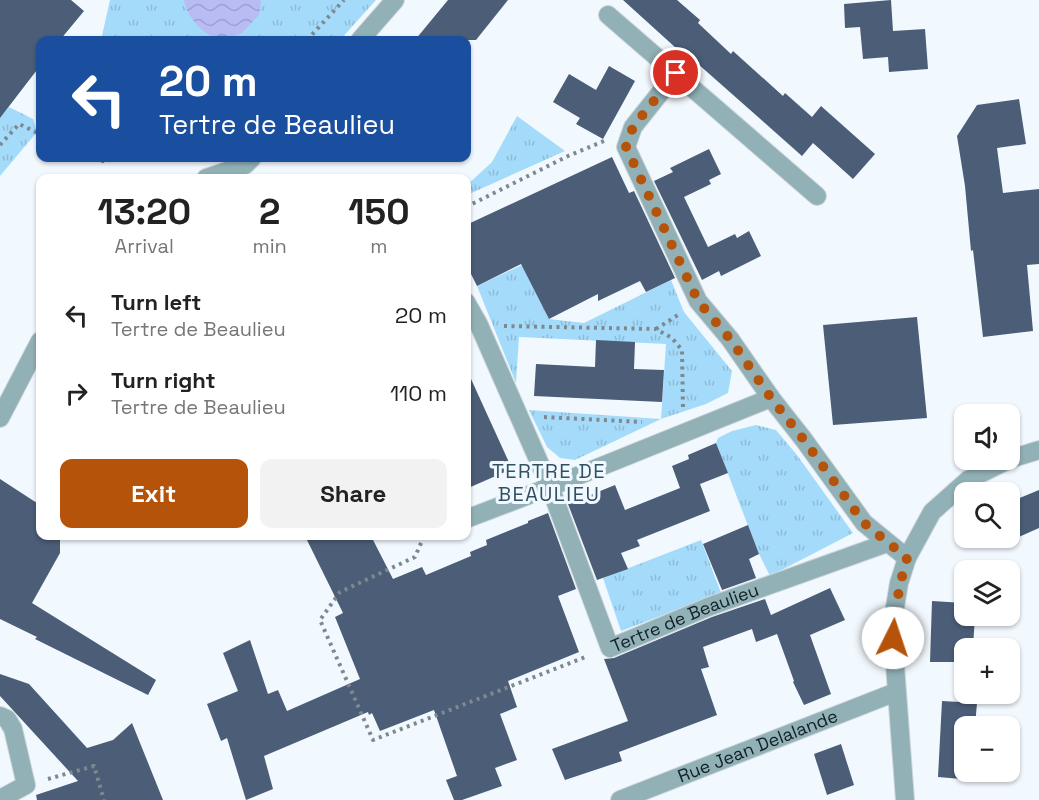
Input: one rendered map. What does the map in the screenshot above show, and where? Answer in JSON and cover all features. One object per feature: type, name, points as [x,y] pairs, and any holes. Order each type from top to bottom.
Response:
[{"type":"street","points":[[364,36],[395,0]]},
{"type":"street","points":[[608,15],[817,196]]},
{"type":"street","points":[[676,73],[633,127],[626,147],[698,301],[730,339],[864,523],[907,558]]},
{"type":"street","points":[[218,174],[248,162]]},
{"type":"street","name":"Tertre de Beaulieu","points":[[471,311],[550,487],[610,648],[708,607],[887,543]]},
{"type":"street","points":[[0,418],[36,349]]},
{"type":"street","points":[[471,517],[771,398]]},
{"type":"street","points":[[905,800],[893,638],[899,583],[907,558],[932,512],[968,480],[1010,459],[1039,450]]},
{"type":"street","name":"Rue Jean Delalande","points":[[620,800],[896,692]]},
{"type":"street","points":[[0,716],[7,718],[13,729],[26,785],[0,799]]},
{"type":"path","points":[[311,36],[344,0]]},
{"type":"path","points":[[0,145],[19,124],[36,132]]},
{"type":"path","points":[[471,204],[603,141],[626,147]]},
{"type":"path","points":[[479,325],[656,329],[672,338],[682,350],[678,434],[644,422],[519,416]]},
{"type":"path","points":[[422,540],[415,557],[340,592],[320,620],[373,740],[610,648]]},
{"type":"path","points":[[26,785],[94,766],[104,800]]},
{"type":"green space","points":[[110,0],[376,0],[344,36],[102,36]]},
{"type":"green space","points":[[9,107],[33,119],[36,133],[0,176],[0,117]]},
{"type":"green space","points":[[517,116],[565,151],[471,193],[471,181],[492,162]]},
{"type":"green space","points":[[522,265],[549,319],[584,323],[671,280],[684,312],[732,371],[728,393],[706,404],[661,419],[666,344],[519,337],[516,383],[477,286]]},
{"type":"green space","points":[[529,410],[661,419],[575,460],[560,458],[547,447]]},
{"type":"green space","points":[[756,425],[776,430],[797,455],[853,533],[770,576],[759,554],[716,443],[718,438],[732,431]]},
{"type":"green space","points":[[701,540],[721,593],[621,631],[603,578]]},
{"type":"water","points":[[184,0],[261,0],[259,15],[242,33],[234,36],[209,35],[198,26]]},
{"type":"building","points":[[0,0],[71,0],[84,11],[63,36],[36,36],[36,71],[0,118]]},
{"type":"building","points":[[448,0],[508,0],[476,40],[471,40],[471,36],[418,36]]},
{"type":"building","points":[[623,0],[677,0],[700,20],[698,23],[731,54],[733,51],[783,96],[785,93],[812,117],[821,106],[875,154],[853,179],[813,143],[802,156]]},
{"type":"building","points":[[891,0],[893,31],[925,29],[928,69],[889,72],[888,57],[863,59],[860,27],[845,28],[844,4]]},
{"type":"building","points":[[609,66],[635,81],[603,139],[576,124],[580,118],[553,102],[569,74],[596,90]]},
{"type":"building","points":[[1019,99],[1026,144],[997,148],[1003,193],[1039,189],[1039,264],[1027,265],[1033,331],[983,337],[957,136],[977,105]]},
{"type":"building","points":[[709,149],[721,174],[709,180],[711,184],[684,197],[708,247],[735,234],[737,238],[749,231],[761,256],[721,276],[719,271],[702,280],[654,181],[673,172],[670,168]]},
{"type":"building","points":[[612,157],[629,193],[634,191],[675,278],[646,292],[640,281],[598,301],[598,294],[549,319],[521,264],[477,286],[471,274],[471,223]]},
{"type":"building","points":[[917,317],[927,418],[833,425],[823,325]]},
{"type":"building","points":[[596,340],[635,342],[634,369],[664,370],[662,402],[534,396],[536,364],[595,367]]},
{"type":"building","points":[[471,379],[512,469],[471,487]]},
{"type":"building","points":[[716,443],[728,473],[700,484],[710,511],[637,540],[640,546],[621,553],[628,569],[597,580],[568,504],[615,485],[625,510],[680,488],[672,466],[689,459],[688,455]]},
{"type":"building","points":[[0,479],[36,502],[36,540],[60,540],[60,553],[32,603],[156,680],[148,695],[35,639],[37,637],[0,619]]},
{"type":"building","points":[[1039,490],[1039,528],[1020,537],[1020,498]]},
{"type":"building","points":[[548,513],[576,589],[558,596],[579,652],[508,681],[517,707],[500,714],[517,760],[495,768],[502,786],[462,800],[454,800],[446,780],[457,776],[434,710],[380,731],[372,713],[369,715],[368,712],[264,756],[273,789],[246,800],[227,738],[221,741],[207,704],[238,691],[223,653],[250,640],[268,694],[278,690],[287,711],[360,679],[335,617],[343,613],[307,540],[373,540],[393,579],[422,567],[426,575],[471,556],[470,552],[487,545],[486,540],[528,523]]},
{"type":"building","points":[[748,525],[759,554],[749,559],[756,578],[722,590],[703,544]]},
{"type":"building","points":[[830,588],[845,620],[810,635],[831,694],[804,705],[793,682],[777,634],[756,642],[752,629],[703,647],[709,667],[701,669],[717,715],[619,752],[622,761],[565,780],[552,749],[628,721],[604,659],[614,658],[712,617],[765,599],[771,615]]},
{"type":"building","points":[[932,601],[954,602],[954,626],[974,626],[974,638],[954,638],[954,662],[930,662]]},
{"type":"building","points":[[0,674],[29,684],[87,748],[113,740],[132,723],[163,800],[37,800],[36,795],[78,781],[0,696]]},
{"type":"building","points":[[942,701],[954,702],[954,704],[977,704],[976,716],[954,716],[954,778],[938,777]]},
{"type":"building","points":[[841,744],[854,785],[827,795],[814,754]]},
{"type":"district","name":"TERTRE DE BEAULIEU","points":[[549,482]]},
{"type":"route","points":[[676,73],[633,127],[626,147],[698,301],[730,339],[864,523],[907,558],[899,583],[893,638]]}]
